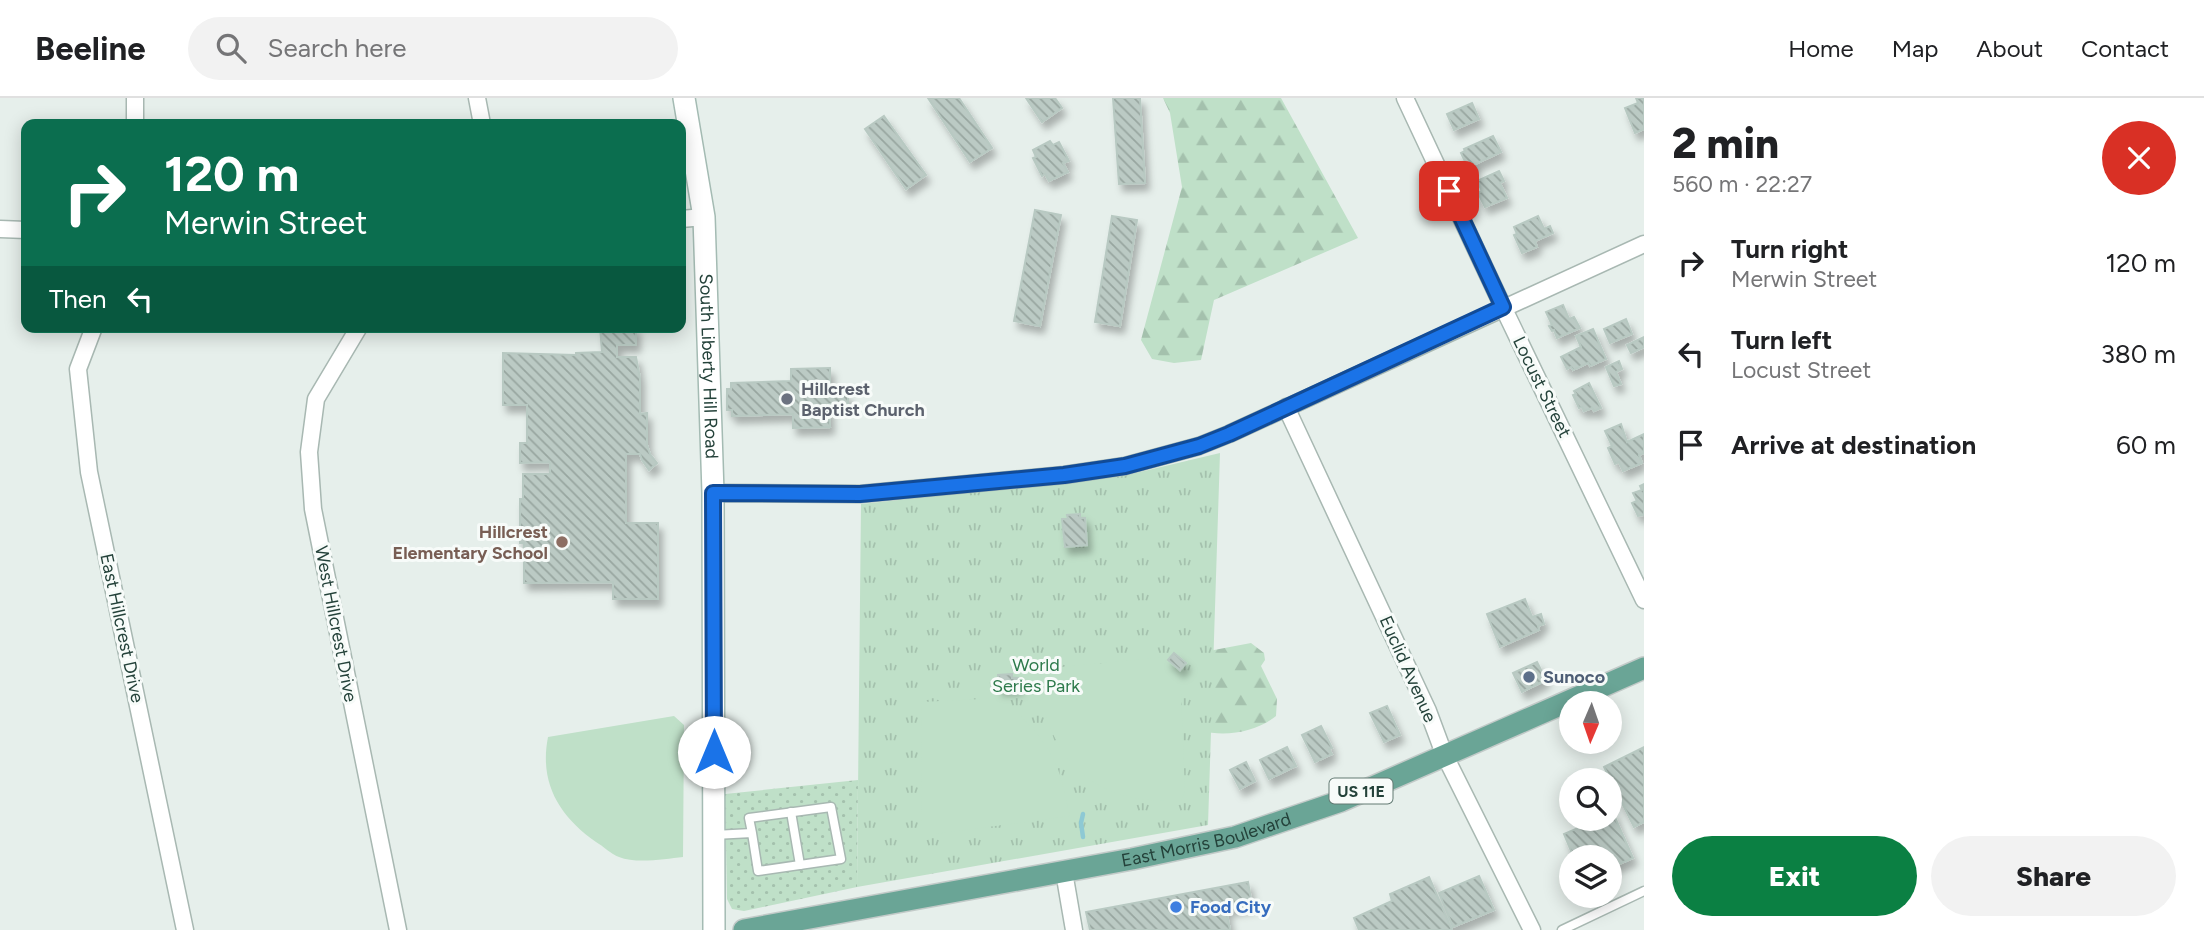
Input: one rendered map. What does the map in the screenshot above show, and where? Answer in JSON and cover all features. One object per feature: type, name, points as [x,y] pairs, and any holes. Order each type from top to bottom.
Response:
[{"type":"main road","name":"East Morris Boulevard","points":[[744,930],[1064,872],[1235,836],[1341,800],[1644,668]]},
{"type":"street","points":[[135,98],[135,119]]},
{"type":"street","points":[[477,98],[481,119]]},
{"type":"street","name":"South Liberty Hill Road","points":[[684,98],[704,217],[713,493],[714,930]]},
{"type":"street","name":"Locust Street","points":[[1405,98],[1644,600]]},
{"type":"street","points":[[686,219],[704,217]]},
{"type":"street","points":[[0,229],[21,230]]},
{"type":"street","points":[[713,493],[860,494],[1027,479],[1125,466],[1199,446],[1644,244]]},
{"type":"street","name":"East Hillcrest Drive","points":[[91,333],[78,369],[89,472],[185,930]]},
{"type":"street","name":"West Hillcrest Drive","points":[[355,333],[316,400],[309,452],[313,509],[398,930]]},
{"type":"street","name":"Euclid Avenue","points":[[1286,407],[1428,711],[1444,754],[1532,930]]},
{"type":"street","points":[[1064,872],[1074,930]]},
{"type":"lane","points":[[831,807],[841,859],[758,871],[752,833],[749,818],[831,807]]},
{"type":"lane","points":[[791,813],[800,865]]},
{"type":"lane","points":[[714,835],[752,833]]},
{"type":"lane","points":[[1562,930],[1644,891]]},
{"type":"green space","points":[[1163,98],[1281,98],[1358,238],[1214,300],[1201,360],[1174,363],[1152,359],[1141,340],[1182,187],[1170,113]]},
{"type":"green space","name":"World Series Park","points":[[1220,453],[1208,825],[857,887],[861,504],[1123,476]]},
{"type":"green space","points":[[1251,643],[1264,653],[1265,660],[1261,666],[1277,699],[1276,716],[1260,726],[1241,732],[1201,731],[1194,657]]},
{"type":"green space","points":[[1168,657],[1180,667],[1185,791],[1181,801],[1133,797],[1094,783],[1065,754],[1053,735],[1038,690],[1040,669]]},
{"type":"green space","points":[[1003,698],[1045,744],[1060,775],[1070,816],[935,834],[922,821],[921,702]]},
{"type":"green space","points":[[674,716],[684,725],[683,857],[642,861],[619,857],[583,832],[562,809],[549,784],[546,754],[548,737]]},
{"type":"green space","points":[[858,780],[857,887],[744,911],[732,909],[727,899],[725,794]]},
{"type":"building","points":[[928,98],[959,98],[992,148],[970,162]]},
{"type":"building","points":[[1026,98],[1055,98],[1062,108],[1042,122]]},
{"type":"building","points":[[1113,98],[1140,98],[1145,183],[1119,184]]},
{"type":"building","points":[[1636,98],[1644,98],[1644,129],[1635,133],[1625,108],[1638,103]]},
{"type":"building","points":[[1472,103],[1479,119],[1454,130],[1447,114]]},
{"type":"building","points":[[884,116],[926,175],[906,189],[865,129]]},
{"type":"building","points":[[1493,136],[1501,152],[1467,166],[1461,153],[1464,149]]},
{"type":"building","points":[[1050,141],[1053,145],[1059,142],[1069,161],[1063,163],[1068,172],[1049,181],[1045,174],[1042,176],[1033,158],[1036,157],[1033,150]]},
{"type":"building","points":[[1499,171],[1504,181],[1500,183],[1507,198],[1485,207],[1478,193],[1482,191],[1477,181]]},
{"type":"building","points":[[1035,210],[1061,215],[1040,326],[1014,321]]},
{"type":"building","points":[[1112,216],[1137,220],[1120,326],[1095,322]]},
{"type":"building","points":[[1538,216],[1544,229],[1550,226],[1553,233],[1535,241],[1537,247],[1522,253],[1514,235],[1517,234],[1514,227]]},
{"type":"building","points":[[1563,305],[1569,319],[1574,317],[1580,328],[1557,338],[1549,326],[1552,325],[1546,312]]},
{"type":"building","points":[[1626,319],[1632,334],[1610,343],[1604,329]]},
{"type":"building","points":[[1593,329],[1606,359],[1590,366],[1588,363],[1573,370],[1571,367],[1567,369],[1561,357],[1581,347],[1576,336]]},
{"type":"building","name":"Hillcrest Elementary School","points":[[600,333],[636,333],[636,345],[617,345],[617,357],[636,357],[640,378],[640,414],[647,413],[647,445],[657,463],[649,470],[640,454],[626,454],[626,523],[658,523],[658,599],[613,599],[613,582],[524,583],[524,543],[520,543],[523,474],[550,474],[550,462],[520,463],[520,443],[527,443],[527,405],[503,405],[503,353],[576,355],[602,352]]},
{"type":"building","points":[[1644,337],[1644,347],[1631,353],[1627,345]]},
{"type":"building","points":[[1619,361],[1622,369],[1616,372],[1621,384],[1614,386],[1606,367]]},
{"type":"building","name":"Hillcrest Baptist Church","points":[[830,368],[830,394],[848,394],[848,404],[829,404],[830,427],[793,428],[793,414],[732,416],[732,410],[727,410],[727,389],[731,389],[731,383],[791,381],[791,369]]},
{"type":"building","points":[[1589,383],[1601,408],[1584,411],[1582,407],[1579,408],[1573,395],[1576,394],[1574,391]]},
{"type":"building","points":[[1621,424],[1627,442],[1644,434],[1644,453],[1639,455],[1642,463],[1623,471],[1619,462],[1615,464],[1608,448],[1612,446],[1605,431]]},
{"type":"building","points":[[1644,484],[1644,515],[1638,516],[1632,503],[1637,501],[1633,493],[1642,490],[1640,486]]},
{"type":"building","points":[[1080,514],[1080,518],[1085,518],[1087,545],[1065,547],[1062,519],[1068,519],[1067,515]]},
{"type":"building","points":[[1525,599],[1532,617],[1541,614],[1544,624],[1538,626],[1539,630],[1500,647],[1487,614]]},
{"type":"building","points":[[1174,653],[1186,663],[1180,670],[1168,660]]},
{"type":"building","name":"Sunoco","points":[[1537,662],[1546,680],[1522,692],[1513,673]]},
{"type":"building","points":[[1012,674],[1012,678],[1018,678],[1018,687],[999,688],[998,675]]},
{"type":"building","points":[[1387,706],[1400,735],[1384,742],[1370,713]]},
{"type":"building","points":[[1321,726],[1332,748],[1329,749],[1332,754],[1315,762],[1302,735]]},
{"type":"building","points":[[1287,747],[1296,766],[1269,779],[1260,760]]},
{"type":"building","points":[[1644,747],[1644,822],[1634,827],[1622,803],[1622,768],[1604,767]]},
{"type":"building","points":[[1246,762],[1255,781],[1240,789],[1230,770]]},
{"type":"building","points":[[1571,831],[1621,831],[1633,858],[1622,863],[1622,845],[1569,845],[1564,834]]},
{"type":"building","points":[[1479,876],[1494,910],[1453,927],[1439,893]]},
{"type":"building","points":[[1429,877],[1452,930],[1359,930],[1354,918],[1392,901],[1390,894]]},
{"type":"building","name":"Food City","points":[[1248,882],[1252,905],[1226,909],[1230,930],[1090,930],[1086,912]]},
{"type":"waterway","points":[[1083,814],[1083,837]]},
{"type":"place","name":"Hillcrest Baptist Church","points":[[787,399]]},
{"type":"place","name":"Hillcrest Elementary School","points":[[562,542]]},
{"type":"place","name":"Sunoco","points":[[1529,677]]},
{"type":"place","name":"Food City","points":[[1176,907]]},
{"type":"route","points":[[714,752],[713,493],[860,494],[1064,475],[1125,466],[1199,446],[1229,434],[1503,307],[1449,191]]}]
